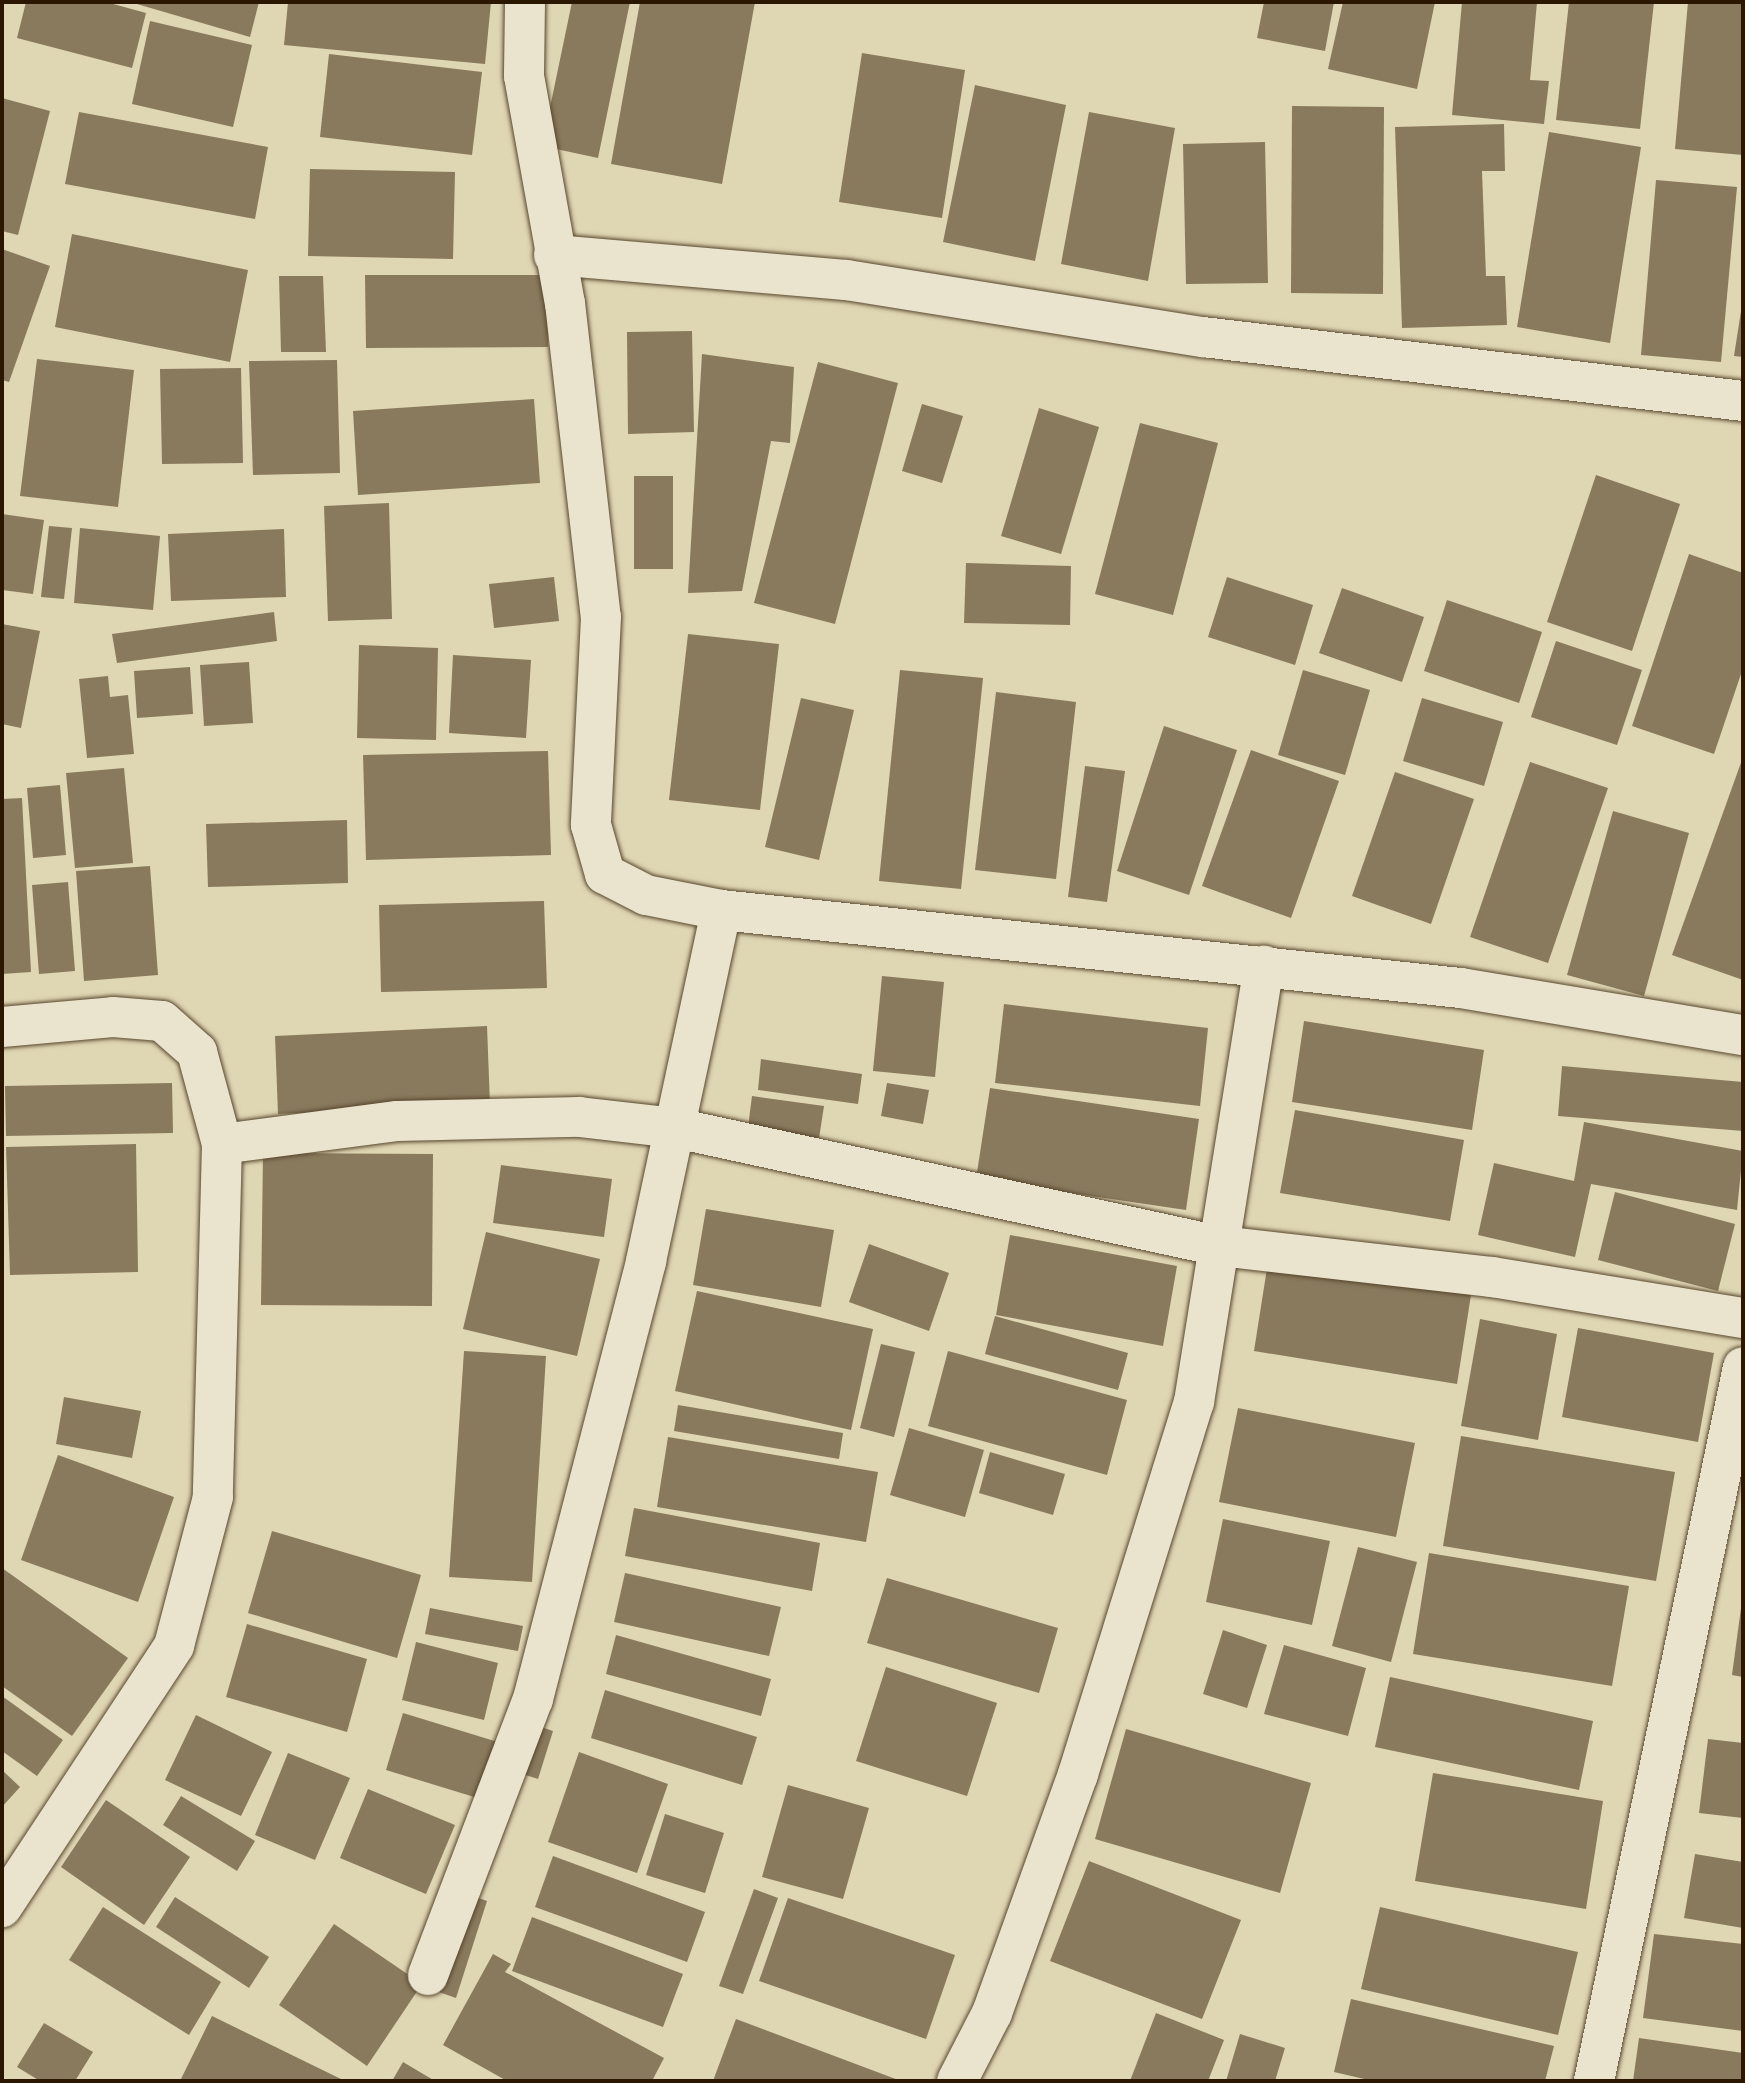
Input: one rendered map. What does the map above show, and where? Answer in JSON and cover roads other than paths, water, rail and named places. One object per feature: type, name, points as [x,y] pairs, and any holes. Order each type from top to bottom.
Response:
[{"type":"street","points":[[525,2],[524,76],[554,255],[601,617],[591,825],[605,874],[646,895],[721,910],[1264,966],[1626,1011],[1743,1035]]},
{"type":"street","points":[[554,255],[846,280],[1203,337],[1743,401]]},
{"type":"street","points":[[428,1975],[533,1699],[676,1128],[721,910]]},
{"type":"street","points":[[957,2081],[992,2013],[1135,1595],[1194,1402],[1264,966]]},
{"type":"street","points":[[2,1027],[113,1017],[162,1021],[197,1052],[222,1144],[213,1497],[174,1646],[2,1907]]},
{"type":"street","points":[[222,1144],[397,1121],[579,1117],[676,1128],[1219,1246],[1492,1277],[1743,1318]]},
{"type":"street","points":[[1594,2081],[1743,1367]]}]
